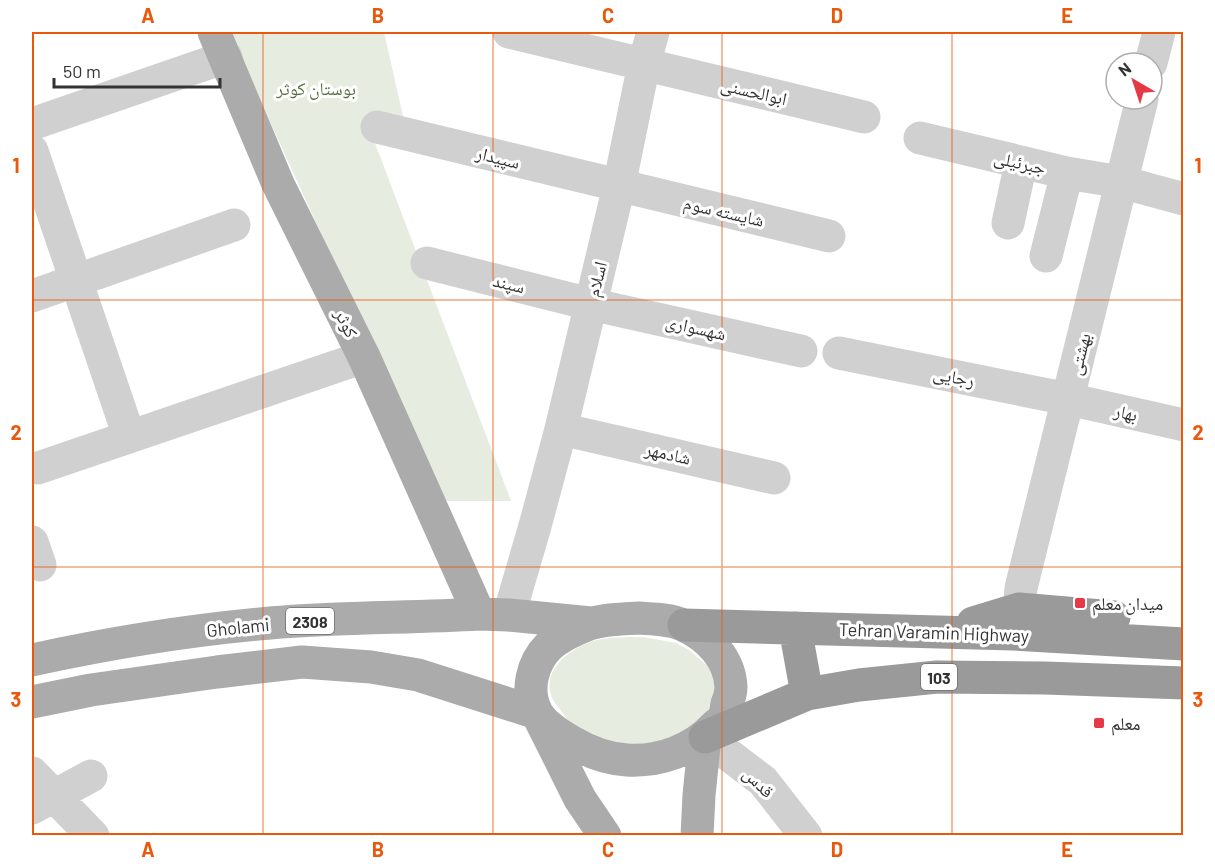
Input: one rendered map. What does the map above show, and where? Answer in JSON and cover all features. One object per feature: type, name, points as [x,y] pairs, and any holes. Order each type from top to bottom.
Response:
[{"type":"highway","points":[[942,632],[1018,609],[1184,622]]},
{"type":"highway","name":"Tehran Varamin Highway","points":[[684,625],[1068,636],[1184,644]]},
{"type":"highway","points":[[795,628],[807,694]]},
{"type":"highway","name":"103","points":[[705,737],[807,694],[937,677],[1184,683]]},
{"type":"main road","name":"کوثر","points":[[220,44],[278,184],[494,615]]},
{"type":"main road","name":"Gholami","points":[[32,660],[80,649],[198,631],[271,623],[494,615],[591,623]]},
{"type":"main road","points":[[32,702],[91,690],[302,662],[371,667],[418,675],[537,713],[561,736],[597,754],[628,760],[662,757],[685,749],[705,737],[724,717],[731,688],[728,669],[721,654],[684,625],[639,618],[591,623],[549,646],[537,663],[531,680],[531,694],[537,713],[580,799],[605,836]]},
{"type":"main road","points":[[697,836],[705,737]]},
{"type":"main road","points":[[580,799],[590,836]]},
{"type":"street","name":"ابوالحسنی","points":[[509,32],[864,117]]},
{"type":"street","name":"اسلام","points":[[494,615],[535,526],[561,429],[653,32]]},
{"type":"street","points":[[1154,51],[1159,32]]},
{"type":"street","points":[[32,124],[220,44]]},
{"type":"street","name":"بهشتی","points":[[1018,609],[1021,588],[1139,111]]},
{"type":"street","name":"سپیدار","points":[[377,128],[619,186]]},
{"type":"street","name":"جبرئیلی","points":[[920,138],[1021,163],[1121,182],[1184,199]]},
{"type":"street","points":[[32,152],[129,436]]},
{"type":"street","points":[[1008,223],[1021,163]]},
{"type":"street","points":[[1046,256],[1067,173]]},
{"type":"street","name":"شایسته سوم","points":[[619,186],[829,236]]},
{"type":"street","points":[[32,296],[234,225]]},
{"type":"street","name":"سپند","points":[[427,263],[590,303]]},
{"type":"street","name":"شهسواری","points":[[590,303],[801,351]]},
{"type":"street","name":"رجایی","points":[[839,353],[1068,399]]},
{"type":"street","points":[[38,468],[364,357]]},
{"type":"street","name":"بهار","points":[[1068,399],[1184,425]]},
{"type":"street","name":"شادمهر","points":[[561,429],[774,478]]},
{"type":"street","name":"قدس","points":[[705,737],[763,781],[806,836]]},
{"type":"street","points":[[39,792],[91,776]]},
{"type":"street","points":[[39,792],[93,836]]},
{"type":"green space","name":"بوستان کوثر","points":[[229,32],[384,32],[405,125],[365,117],[511,501],[443,501]]},
{"type":"green space","points":[[643,637],[676,643],[689,650],[710,668],[718,690],[707,715],[679,734],[645,744],[614,743],[575,727],[552,698],[551,678],[561,660],[578,648],[597,640]]},
{"type":"place","name":"میدان معلم","points":[[1080,603]]},
{"type":"place","name":"معلم","points":[[1099,723]]}]
